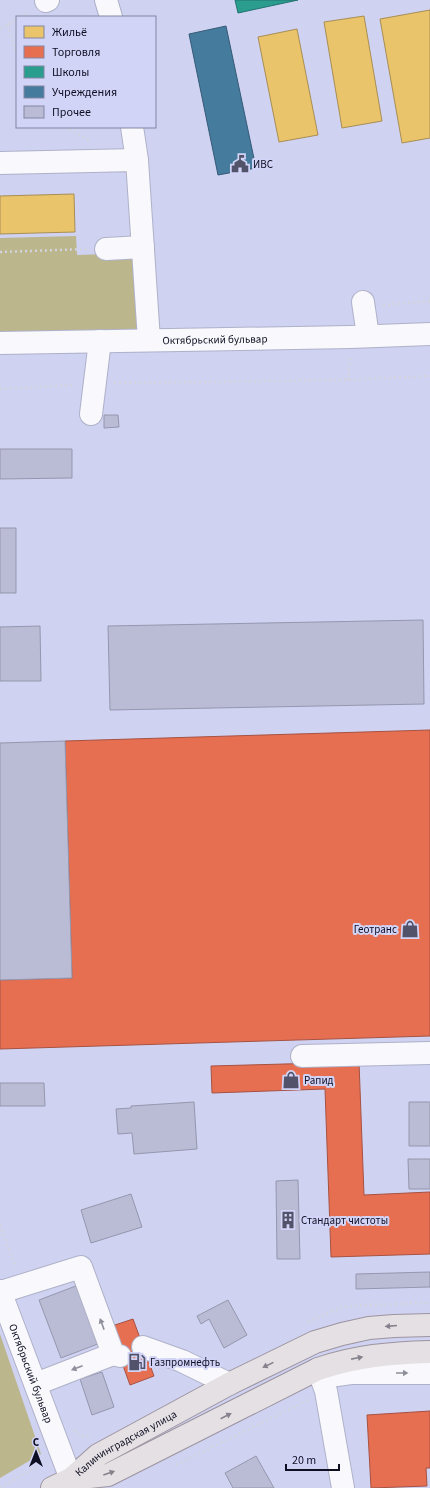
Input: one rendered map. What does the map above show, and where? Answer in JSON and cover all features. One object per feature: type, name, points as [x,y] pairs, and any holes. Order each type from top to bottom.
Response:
[{"type":"main road","name":"Калининградская улица","points":[[61,1483],[98,1455],[230,1384],[316,1342],[342,1334],[388,1326],[430,1325]]},
{"type":"main road","name":"Калининградская улица","points":[[61,1483],[108,1475],[322,1379],[341,1361],[371,1355],[401,1352],[430,1352]]},
{"type":"street","points":[[106,0],[111,16]]},
{"type":"street","points":[[132,128],[137,160],[149,340]]},
{"type":"street","points":[[0,163],[137,160]]},
{"type":"street","points":[[106,249],[143,247]]},
{"type":"street","points":[[364,304],[368,336]]},
{"type":"street","name":"Октябрьский бульвар","points":[[0,343],[430,334]]},
{"type":"street","points":[[91,414],[100,341]]},
{"type":"street","points":[[302,1056],[430,1053]]},
{"type":"street","points":[[0,1291],[81,1266],[117,1355],[36,1384]]},
{"type":"street","name":"Октябрьский бульвар","points":[[0,1291],[36,1384],[60,1453],[61,1483]]},
{"type":"street","points":[[143,1348],[182,1361],[230,1384]]},
{"type":"street","points":[[343,1488],[322,1379],[351,1373],[430,1373]]},
{"type":"path","points":[[0,29],[16,20]]},
{"type":"path","points":[[8,25],[16,52]]},
{"type":"path","points":[[0,252],[106,249]]},
{"type":"path","points":[[364,304],[430,301]]},
{"type":"path","points":[[0,389],[95,384],[348,380],[430,376]]},
{"type":"path","points":[[171,1467],[322,1379]]},
{"type":"path","points":[[0,1488],[41,1464]]},
{"type":"shaded area","points":[[76,236],[77,255],[137,253],[142,334],[0,337],[0,238]]},
{"type":"shaded area","points":[[0,1334],[41,1454],[0,1478]]},
{"type":"building: Жильё","points":[[430,10],[430,138],[402,143],[380,19]]},
{"type":"building: Жильё","points":[[364,16],[382,121],[342,128],[324,22]]},
{"type":"building: Жильё","points":[[297,29],[318,135],[279,142],[258,37]]},
{"type":"building: Жильё","points":[[74,194],[75,232],[0,234],[0,196]]},
{"type":"building: Торговля","points":[[430,730],[430,1036],[0,1049],[0,980],[72,978],[65,741]]},
{"type":"building: Торговля","points":[[359,1062],[364,1195],[430,1192],[430,1254],[331,1257],[325,1089],[212,1093],[211,1066]]},
{"type":"building: Торговля","points":[[133,1319],[154,1376],[130,1385],[109,1327]]},
{"type":"building: Торговля","points":[[430,1411],[430,1468],[426,1468],[427,1486],[371,1488],[367,1415]]},
{"type":"building: Школы","points":[[235,0],[298,0],[238,13]]},
{"type":"building: Учреждения","points":[[226,26],[256,168],[218,175],[189,34]]},
{"type":"building: Прочее","points":[[104,415],[118,415],[119,427],[104,428]]},
{"type":"building: Прочее","points":[[0,449],[72,449],[72,478],[0,479]]},
{"type":"building: Прочее","points":[[0,528],[16,528],[16,593],[0,593]]},
{"type":"building: Прочее","points":[[423,620],[424,704],[110,710],[108,626]]},
{"type":"building: Прочее","points":[[40,626],[41,681],[0,681],[0,627]]},
{"type":"building: Прочее","points":[[65,741],[72,978],[0,980],[0,743]]},
{"type":"building: Прочее","points":[[0,1083],[44,1083],[45,1106],[0,1106]]},
{"type":"building: Прочее","points":[[194,1102],[197,1149],[134,1154],[132,1133],[118,1134],[116,1109],[131,1108],[131,1106]]},
{"type":"building: Прочее","points":[[409,1102],[430,1102],[430,1146],[409,1146]]},
{"type":"building: Прочее","points":[[408,1159],[430,1159],[430,1189],[409,1189]]},
{"type":"building: Прочее","name":"Стандарт чистоты","points":[[298,1180],[300,1259],[277,1259],[276,1181]]},
{"type":"building: Прочее","points":[[131,1194],[142,1227],[91,1243],[81,1210]]},
{"type":"building: Прочее","points":[[430,1272],[430,1287],[356,1289],[356,1274]]},
{"type":"building: Прочее","points":[[81,1284],[103,1342],[61,1358],[39,1300]]},
{"type":"building: Прочее","points":[[228,1300],[247,1335],[224,1348],[209,1319],[201,1324],[197,1316]]},
{"type":"building: Прочее","points":[[102,1372],[114,1407],[92,1415],[80,1379]]},
{"type":"building: Прочее","points":[[256,1456],[274,1488],[233,1488],[225,1473]]},
{"type":"place","name":"ИВС","points":[[240,164]]},
{"type":"place","name":"Геотранс","points":[[410,929]]},
{"type":"place","name":"Рапид","points":[[291,1080]]},
{"type":"place","name":"Стандарт чистоты","points":[[288,1220]]},
{"type":"place","name":"Газпромнефть","points":[[137,1362]]}]
